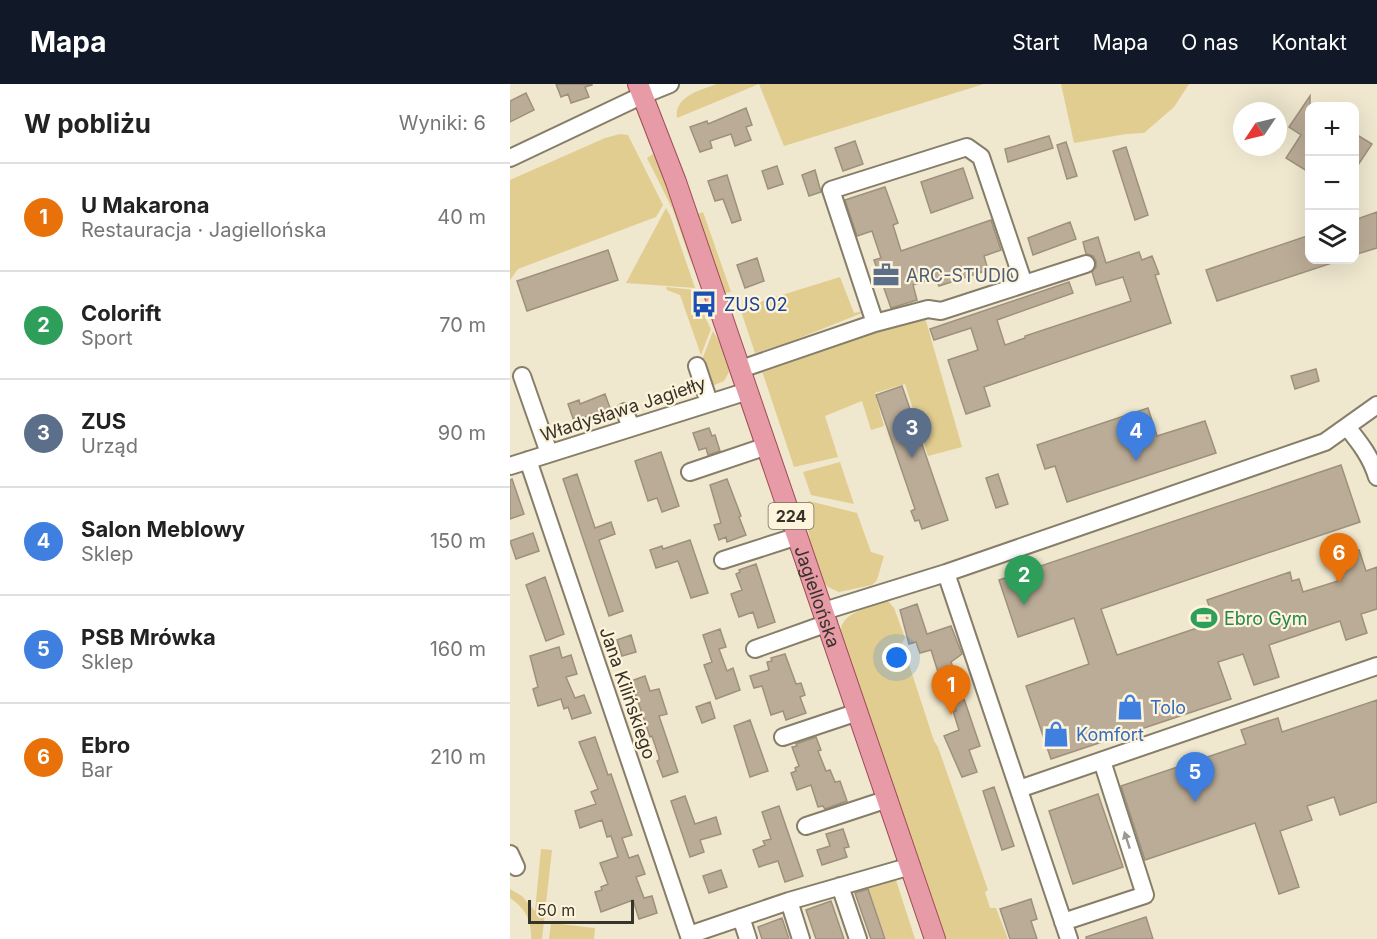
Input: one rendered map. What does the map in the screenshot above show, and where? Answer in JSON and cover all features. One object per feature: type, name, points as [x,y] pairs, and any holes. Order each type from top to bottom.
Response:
[{"type":"main road","name":"Jagiellońska","points":[[640,89],[676,182],[741,369],[935,939]]},
{"type":"street","points":[[510,158],[640,89],[670,84]]},
{"type":"street","points":[[875,323],[831,190],[967,147],[981,157],[1023,285]]},
{"type":"street","points":[[741,369],[875,323],[928,309],[941,311],[1086,264]]},
{"type":"street","points":[[697,366],[709,402]]},
{"type":"street","points":[[522,376],[549,453]]},
{"type":"street","name":"Władysława Jagiełły","points":[[510,466],[549,453],[628,419],[709,402],[748,391]]},
{"type":"street","points":[[755,649],[826,617],[946,573],[1325,442],[1377,405]]},
{"type":"street","points":[[1347,427],[1369,442],[1370,457],[1377,477]]},
{"type":"street","points":[[690,472],[767,446]]},
{"type":"street","name":"Jana Kilińskiego","points":[[528,460],[689,937]]},
{"type":"street","points":[[723,560],[798,536]]},
{"type":"street","points":[[946,573],[1069,939]]},
{"type":"street","points":[[1019,789],[1377,666]]},
{"type":"street","points":[[783,737],[858,712]]},
{"type":"street","points":[[1064,922],[1145,895],[1102,761]]},
{"type":"street","points":[[806,826],[888,799]]},
{"type":"street","points":[[689,937],[789,901],[911,866]]},
{"type":"street","points":[[840,886],[858,939]]},
{"type":"street","points":[[789,901],[801,939]]},
{"type":"street","points":[[741,917],[748,939]]},
{"type":"shaded area","points":[[717,84],[759,84],[677,118],[677,110],[684,99]]},
{"type":"shaded area","points":[[759,84],[984,84],[784,146]]},
{"type":"shaded area","points":[[1061,84],[1189,84],[1174,107],[1144,133],[1074,143]]},
{"type":"shaded area","points":[[620,134],[628,135],[663,205],[656,217],[518,269],[510,280],[510,180],[605,138]]},
{"type":"shaded area","points":[[653,154],[677,208],[686,235],[692,265],[673,210],[647,158]]},
{"type":"shaded area","points":[[666,208],[670,215],[695,288],[626,283]]},
{"type":"shaded area","points":[[703,212],[731,292],[725,293],[698,214]]},
{"type":"shaded area","points":[[840,277],[854,313],[863,311],[862,313],[787,343],[755,353],[740,308]]},
{"type":"shaded area","points":[[666,287],[696,290],[711,329],[701,355],[680,295],[667,290]]},
{"type":"shaded area","points":[[924,314],[962,447],[928,456],[905,384],[875,393],[884,426],[871,430],[862,401],[825,416],[838,457],[794,467],[762,371]]},
{"type":"shaded area","points":[[713,331],[723,348],[729,372],[724,381],[712,386],[702,360]]},
{"type":"shaded area","points":[[840,462],[854,504],[811,495],[803,472]]},
{"type":"shaded area","points":[[809,501],[857,513],[871,552],[884,556],[877,580],[872,585],[839,592],[823,582],[812,550],[803,505]]},
{"type":"shaded area","points":[[888,601],[894,608],[905,638],[902,643],[934,741],[988,890],[985,892],[990,908],[996,908],[1008,939],[944,939],[841,636],[841,628],[849,616]]},
{"type":"shaded area","points":[[541,849],[552,850],[542,939],[531,939],[529,920],[524,910],[510,898],[510,889],[522,896],[535,911]]},
{"type":"shaded area","points":[[895,877],[915,939],[886,939],[867,886]]},
{"type":"shaded area","points":[[551,923],[595,928],[594,939],[549,939]]},
{"type":"building","points":[[556,84],[592,85],[585,87],[589,97],[571,103],[568,94],[561,97]]},
{"type":"building","points":[[526,93],[534,110],[510,122],[510,101]]},
{"type":"building","points":[[1305,103],[1305,170],[1286,158],[1301,135],[1289,127]]},
{"type":"building","points":[[746,108],[752,125],[746,127],[751,140],[735,146],[731,134],[710,141],[712,148],[700,152],[690,127],[707,121],[708,124]]},
{"type":"building","points":[[1049,136],[1053,148],[1008,162],[1005,149]]},
{"type":"building","points":[[1359,136],[1372,144],[1359,164]]},
{"type":"building","points":[[855,141],[863,164],[843,171],[835,148]]},
{"type":"building","points":[[1066,142],[1077,176],[1067,179],[1057,145]]},
{"type":"building","points":[[1126,147],[1148,215],[1135,220],[1113,151]]},
{"type":"building","points":[[777,166],[783,184],[768,189],[762,171]]},
{"type":"building","points":[[963,168],[973,198],[931,213],[921,182]]},
{"type":"building","points":[[815,170],[821,192],[809,196],[802,175]]},
{"type":"building","points":[[727,175],[741,220],[732,223],[723,199],[715,201],[708,181]]},
{"type":"building","points":[[885,187],[898,223],[893,225],[901,251],[991,220],[1001,250],[984,256],[988,270],[939,286],[935,278],[913,285],[917,300],[891,308],[874,260],[881,258],[872,231],[857,236],[845,200]]},
{"type":"building","points":[[1377,212],[1377,248],[1359,253],[1359,218]]},
{"type":"building","points":[[1070,222],[1076,239],[1033,255],[1028,238]]},
{"type":"building","points":[[1098,237],[1106,263],[1139,252],[1142,260],[1152,256],[1159,274],[1155,275],[1171,323],[984,387],[990,406],[966,414],[948,360],[978,350],[971,328],[934,340],[930,329],[1069,282],[1073,293],[997,320],[1005,345],[1025,338],[1025,336],[1131,301],[1123,277],[1096,285],[1092,272],[1096,267],[1096,261],[1093,256],[1086,254],[1083,242]]},
{"type":"building","points":[[1305,237],[1305,264],[1329,264],[1217,301],[1206,270]]},
{"type":"building","points":[[608,250],[618,280],[527,311],[517,281]]},
{"type":"building","points":[[757,258],[764,281],[745,288],[737,265]]},
{"type":"building","points":[[1316,369],[1319,381],[1295,389],[1291,376]]},
{"type":"building","points":[[902,386],[948,520],[922,529],[919,520],[915,521],[911,511],[915,509],[876,395]]},
{"type":"building","points":[[605,394],[610,408],[585,417],[586,420],[575,424],[568,404],[579,400],[580,404]]},
{"type":"building","points":[[1148,408],[1157,436],[1205,421],[1216,453],[1067,502],[1055,466],[1045,469],[1037,445]]},
{"type":"building","points":[[709,428],[712,436],[715,435],[720,451],[708,455],[706,448],[699,450],[693,433]]},
{"type":"building","points":[[661,452],[679,506],[662,512],[657,498],[648,501],[635,461]]},
{"type":"building","points":[[1341,465],[1360,522],[1101,609],[1117,655],[1209,624],[1204,611],[1210,609],[1207,600],[1290,572],[1292,581],[1299,579],[1303,592],[1338,581],[1331,559],[1359,550],[1366,571],[1377,567],[1377,609],[1361,614],[1367,633],[1346,640],[1340,621],[1269,645],[1279,677],[1254,685],[1243,654],[1218,662],[1231,699],[1051,759],[1026,686],[1089,664],[1074,618],[1018,637],[999,580]]},
{"type":"building","points":[[577,474],[595,528],[611,522],[615,534],[599,540],[623,611],[609,616],[563,479]]},
{"type":"building","points":[[998,474],[1008,504],[996,508],[986,478]]},
{"type":"building","points":[[512,479],[524,514],[510,519],[510,480]]},
{"type":"building","points":[[727,479],[746,535],[727,542],[726,537],[719,540],[714,525],[721,523],[710,485]]},
{"type":"building","points":[[533,533],[539,551],[516,559],[510,541]]},
{"type":"building","points":[[690,540],[708,593],[691,598],[678,561],[656,568],[650,550],[662,546],[663,549]]},
{"type":"building","points":[[756,564],[775,622],[758,628],[753,612],[739,617],[731,594],[742,590],[736,574],[740,572],[739,570]]},
{"type":"building","points":[[545,577],[564,634],[546,641],[526,585]]},
{"type":"building","points":[[917,604],[927,634],[951,626],[962,654],[951,662],[954,670],[939,675],[931,650],[920,653],[916,642],[909,644],[900,610]]},
{"type":"building","points":[[720,629],[726,647],[719,649],[727,671],[733,668],[740,690],[716,699],[704,665],[712,662],[703,635]]},
{"type":"building","points":[[631,635],[636,652],[622,656],[617,640]]},
{"type":"building","points":[[559,647],[562,658],[571,655],[577,674],[566,677],[575,698],[584,695],[591,713],[572,719],[568,707],[564,709],[561,699],[538,706],[533,689],[538,687],[530,656]]},
{"type":"building","points":[[785,654],[796,684],[801,683],[805,695],[800,697],[806,713],[786,720],[783,711],[771,715],[762,686],[754,688],[750,676],[769,670],[767,662],[772,661],[771,658]]},
{"type":"building","points":[[645,676],[650,691],[659,689],[667,714],[659,716],[678,772],[663,777],[652,736],[650,737],[631,681]]},
{"type":"building","points":[[964,699],[980,746],[969,750],[977,772],[962,777],[944,736],[959,730],[953,703]]},
{"type":"building","points":[[1377,700],[1377,802],[1340,815],[1334,797],[1307,806],[1312,820],[1280,831],[1299,887],[1279,894],[1255,823],[1145,860],[1121,786],[1246,744],[1241,730],[1278,718],[1282,732]]},
{"type":"building","points":[[710,702],[715,718],[702,723],[696,707]]},
{"type":"building","points":[[750,720],[768,771],[750,777],[734,726]]},
{"type":"building","points":[[595,737],[608,775],[611,774],[632,835],[622,838],[629,858],[638,855],[645,874],[636,877],[644,898],[652,896],[657,913],[639,919],[633,900],[601,912],[595,892],[602,890],[601,887],[608,884],[600,863],[618,857],[611,836],[607,837],[602,820],[580,828],[575,811],[596,804],[591,792],[598,789],[579,742]]},
{"type":"building","points":[[816,737],[821,750],[818,751],[826,771],[830,770],[835,782],[840,781],[847,801],[825,809],[823,806],[818,807],[811,785],[797,790],[791,773],[799,766],[792,747]]},
{"type":"building","points":[[994,787],[1014,846],[1002,850],[983,791]]},
{"type":"building","points":[[1098,794],[1123,867],[1073,884],[1049,811]]},
{"type":"building","points":[[685,796],[695,824],[716,817],[721,834],[700,840],[704,852],[690,857],[671,801]]},
{"type":"building","points":[[779,806],[803,876],[785,882],[778,861],[759,867],[753,850],[765,845],[763,841],[771,839],[762,812]]},
{"type":"building","points":[[843,829],[849,847],[844,848],[847,857],[822,865],[817,850],[830,846],[826,834]]},
{"type":"building","points":[[721,870],[727,887],[709,893],[703,876]]},
{"type":"building","points":[[868,889],[885,939],[871,939],[857,899],[855,893]]},
{"type":"building","points":[[1031,899],[1037,919],[1031,921],[1037,939],[1010,939],[1000,909]]},
{"type":"building","points":[[831,901],[844,939],[816,939],[806,910]]},
{"type":"building","points":[[1146,917],[1153,939],[1086,939],[1086,937]]},
{"type":"building","points":[[782,918],[789,939],[762,939],[758,927]]},
{"type":"place","name":"ARC-STUDIO","points":[[886,275]]},
{"type":"place","name":"ZUS 02","points":[[704,304]]},
{"type":"place","name":"ZUS","points":[[912,458]]},
{"type":"place","name":"Salon Meblowy","points":[[1136,461]]},
{"type":"place","name":"Ebro","points":[[1339,583]]},
{"type":"place","name":"Colorift","points":[[1024,605]]},
{"type":"place","name":"Ebro Gym","points":[[1204,618]]},
{"type":"place","name":"Tolo","points":[[1130,707]]},
{"type":"place","name":"U Makarona","points":[[951,715]]},
{"type":"place","name":"Komfort","points":[[1056,734]]},
{"type":"place","name":"PSB Mrówka","points":[[1195,802]]}]
